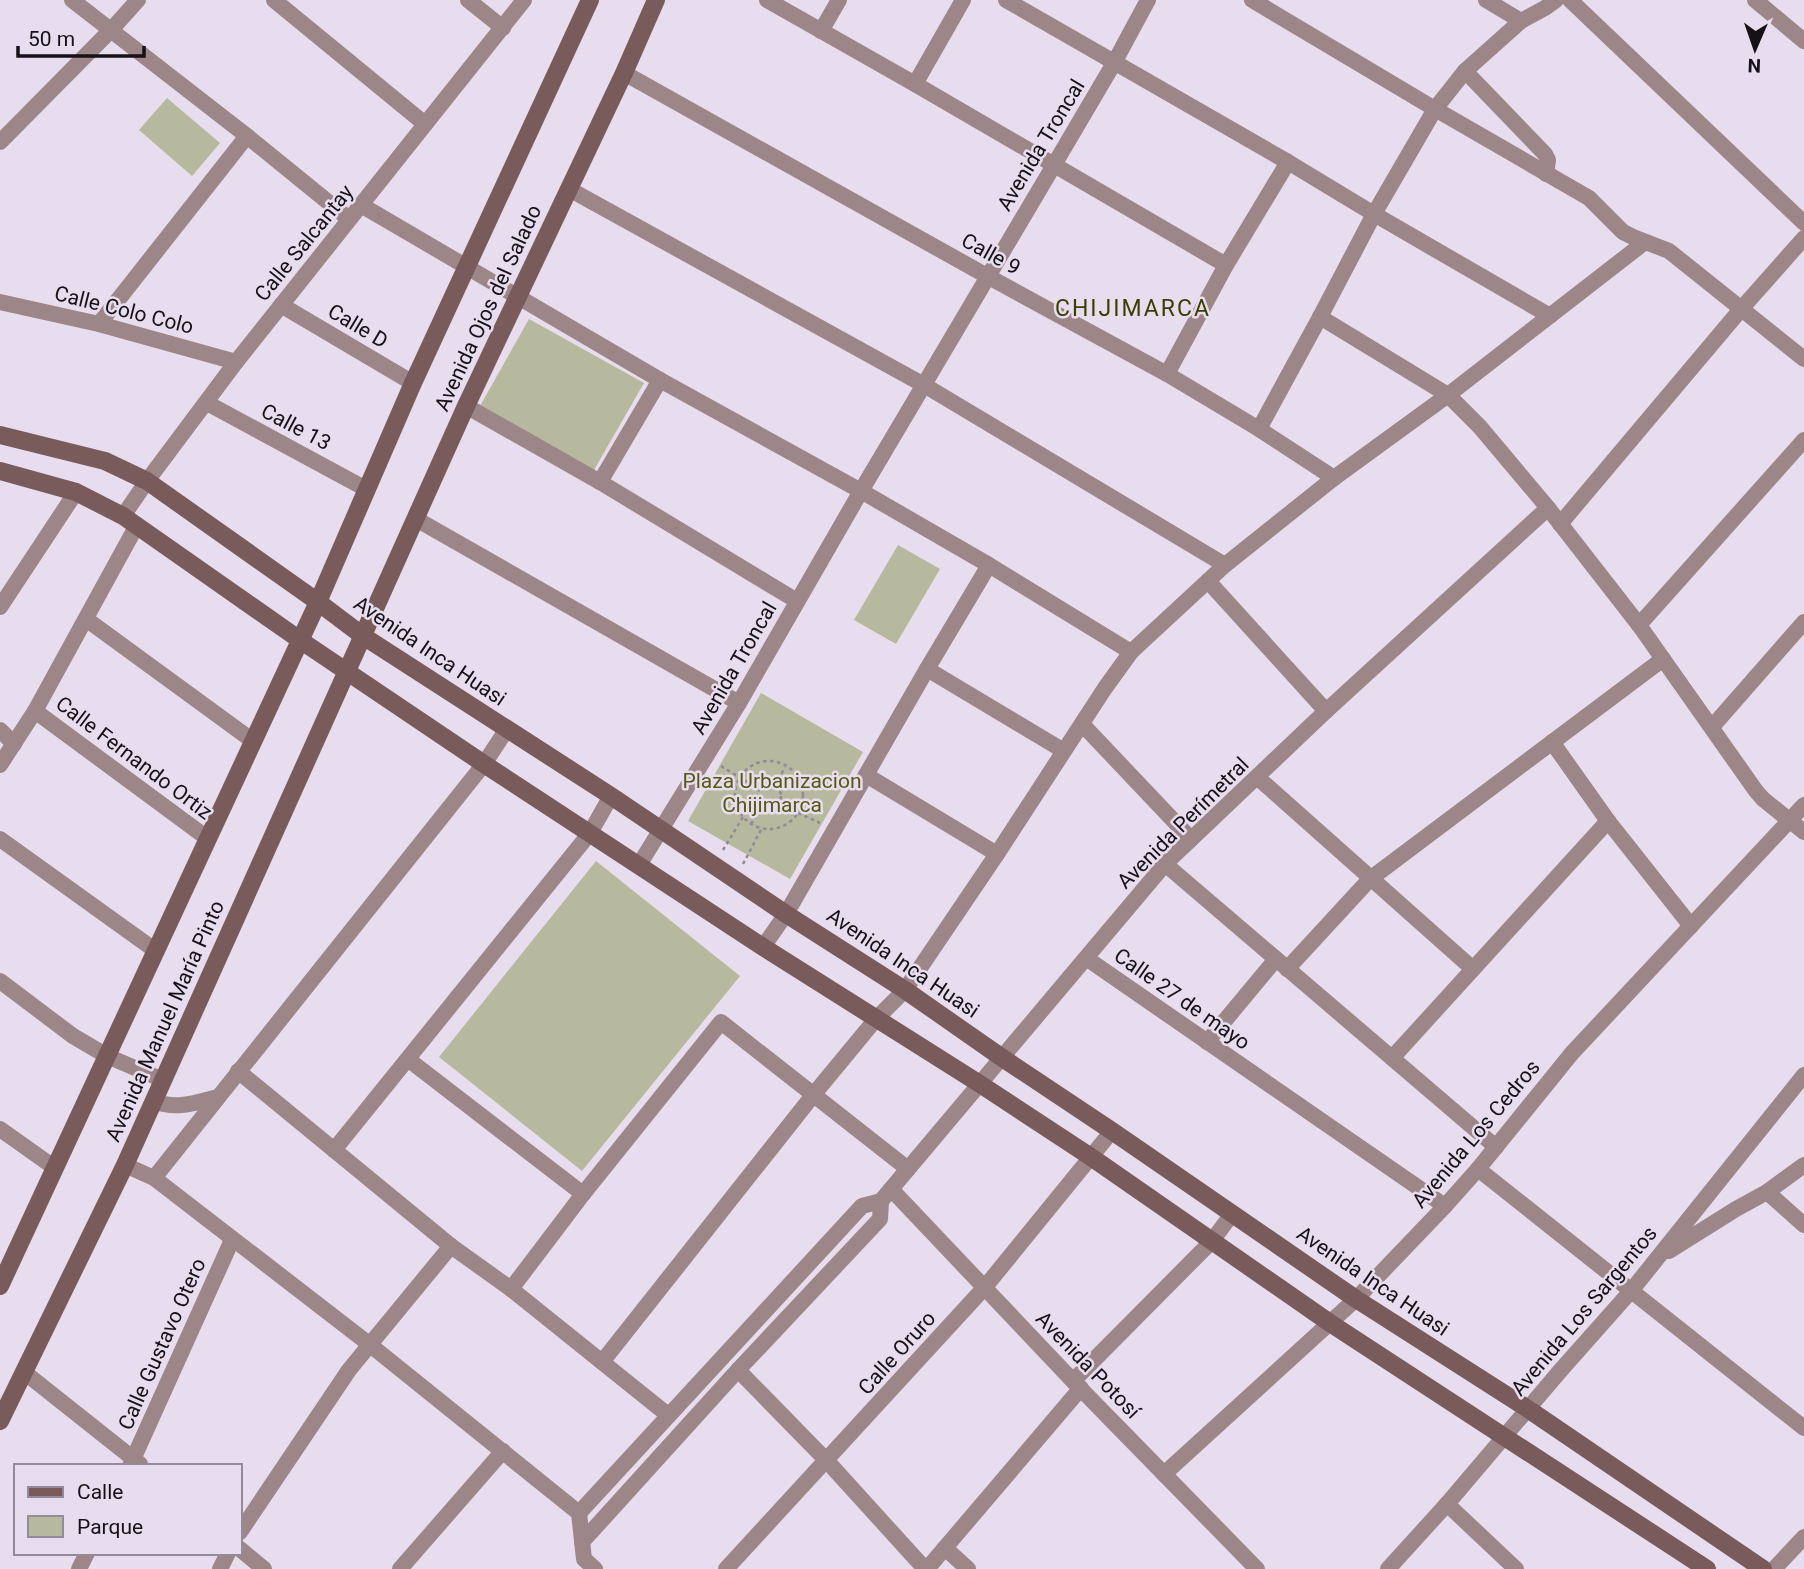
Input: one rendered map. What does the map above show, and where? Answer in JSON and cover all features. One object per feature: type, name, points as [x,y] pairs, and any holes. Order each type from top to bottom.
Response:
[{"type":"street","points":[[72,0],[349,219]]},
{"type":"street","points":[[0,142],[138,0]]},
{"type":"street","points":[[274,0],[425,124]]},
{"type":"street","points":[[468,0],[503,28]]},
{"type":"street","name":"Calle Salcantay","points":[[0,765],[35,711],[86,619],[147,481],[236,362],[524,0]]},
{"type":"street","name":"Avenida Ojos del Salado","points":[[318,602],[366,489],[590,0]]},
{"type":"street","name":"Avenida Ojos del Salado","points":[[363,636],[466,406],[656,0]]},
{"type":"street","points":[[767,0],[1226,265]]},
{"type":"street","points":[[821,31],[839,0]]},
{"type":"street","points":[[915,84],[963,0]]},
{"type":"street","points":[[1006,0],[1550,316]]},
{"type":"street","name":"Avenida Troncal","points":[[639,865],[739,703],[1114,63],[1147,0]]},
{"type":"street","points":[[1252,0],[1589,198],[1623,232],[1669,251],[1804,359]]},
{"type":"street","points":[[1486,0],[1521,21]]},
{"type":"street","points":[[1259,429],[1374,214],[1435,109],[1465,72],[1521,21],[1556,0]]},
{"type":"street","points":[[1570,0],[1804,223]]},
{"type":"street","points":[[1760,2],[1804,41]]},
{"type":"street","points":[[1465,72],[1545,154],[1548,160],[1546,174]]},
{"type":"street","name":"Calle 9","points":[[624,73],[1167,374],[1334,478]]},
{"type":"street","points":[[99,324],[247,136]]},
{"type":"street","points":[[1167,374],[1226,265],[1287,162]]},
{"type":"street","points":[[569,189],[924,385],[1225,565]]},
{"type":"street","points":[[361,205],[660,380],[989,565],[1131,652]]},
{"type":"street","points":[[1560,524],[1804,238]]},
{"type":"street","points":[[602,1362],[814,1094],[876,1019],[905,989],[1131,652],[1225,565],[1334,478],[1448,395],[1645,242]]},
{"type":"street","name":"Calle Colo Colo","points":[[0,302],[99,324],[236,362]]},
{"type":"street","name":"Calle D","points":[[281,305],[414,383]]},
{"type":"street","points":[[1320,317],[1448,395],[1486,434],[1548,508],[1639,625],[1756,791],[1804,832]]},
{"type":"street","points":[[600,482],[660,380]]},
{"type":"street","name":"Calle 13","points":[[206,402],[366,489]]},
{"type":"street","points":[[466,406],[600,482],[797,601]]},
{"type":"street","name":"Avenida Inca Huasi","points":[[0,435],[105,461],[147,481],[363,636],[905,989],[1356,1299],[1528,1409],[1763,1569]]},
{"type":"street","points":[[1639,625],[1804,440]]},
{"type":"street","points":[[0,471],[76,492],[130,521],[346,672],[484,764],[1091,1157],[1330,1323],[1707,1569]]},
{"type":"street","points":[[0,607],[76,492]]},
{"type":"street","name":"Avenida Perímetral","points":[[886,1195],[1166,864],[1326,711],[1548,508]]},
{"type":"street","points":[[416,519],[739,703]]},
{"type":"street","points":[[763,947],[786,914],[989,565]]},
{"type":"street","points":[[1208,581],[1326,711]]},
{"type":"street","name":"Avenida Manuel María Pinto","points":[[2,1276],[55,1168],[318,602]]},
{"type":"street","points":[[86,619],[253,741]]},
{"type":"street","points":[[1712,727],[1804,621]]},
{"type":"street","name":"Avenida Manuel María Pinto","points":[[0,1421],[4,1401],[24,1372],[125,1165],[363,636]]},
{"type":"street","points":[[1208,1042],[1282,964],[1370,879],[1662,659]]},
{"type":"street","points":[[927,669],[1064,751]]},
{"type":"street","name":"Calle Fernando Ortiz","points":[[35,711],[207,838]]},
{"type":"street","points":[[1082,724],[1191,839]]},
{"type":"street","points":[[154,1178],[484,764],[507,729]]},
{"type":"street","points":[[0,730],[14,744]]},
{"type":"street","points":[[1552,742],[1608,821],[1691,926]]},
{"type":"street","points":[[866,775],[997,854]]},
{"type":"street","points":[[1257,777],[1473,968]]},
{"type":"street","points":[[334,1150],[590,833],[611,796]]},
{"type":"street","name":"Avenida Los Cedros","points":[[1164,1474],[1356,1299],[1478,1169],[1572,1053],[1804,806]]},
{"type":"street","points":[[1392,1058],[1608,821]]},
{"type":"street","points":[[0,839],[156,951]]},
{"type":"street","points":[[1166,864],[1496,1147]]},
{"type":"street","name":"Calle 27 de mayo","points":[[1086,958],[1445,1206]]},
{"type":"street","points":[[0,981],[74,1036],[107,1056],[163,1080]]},
{"type":"street","points":[[512,1289],[583,1194],[721,1022],[908,1168]]},
{"type":"street","points":[[409,1060],[583,1194]]},
{"type":"street","points":[[238,1071],[451,1246],[512,1289],[668,1415]]},
{"type":"street","name":"Avenida Los Sargentos","points":[[1388,1569],[1631,1291],[1804,1075]]},
{"type":"street","points":[[153,1101],[173,1107],[218,1097]]},
{"type":"street","points":[[0,1129],[55,1168]]},
{"type":"street","name":"Calle Oruro","points":[[726,1569],[985,1287],[1112,1131]]},
{"type":"street","points":[[125,1165],[154,1178],[369,1344],[579,1513],[585,1566]]},
{"type":"street","points":[[1658,1258],[1767,1192],[1804,1165]]},
{"type":"street","points":[[1478,1169],[1804,1428]]},
{"type":"street","points":[[1767,1192],[1804,1225]]},
{"type":"street","points":[[582,1542],[880,1219],[886,1195]]},
{"type":"street","points":[[579,1513],[862,1206],[886,1195]]},
{"type":"street","name":"Avenida Potosí","points":[[886,1195],[985,1287],[1258,1569]]},
{"type":"street","points":[[738,1370],[827,1461],[926,1569],[1077,1385],[1212,1241],[1232,1214]]},
{"type":"street","name":"Calle Gustavo Otero","points":[[135,1463],[232,1240]]},
{"type":"street","points":[[242,1529],[349,1370],[451,1246]]},
{"type":"street","points":[[24,1372],[135,1463]]},
{"type":"street","points":[[400,1569],[503,1451]]},
{"type":"street","points":[[1447,1504],[1516,1569]]},
{"type":"street","points":[[1774,1569],[1804,1537]]},
{"type":"street","points":[[945,1548],[968,1569]]},
{"type":"street","points":[[242,1551],[264,1569]]},
{"type":"path","points":[[706,757],[759,789]]},
{"type":"path","points":[[778,762],[786,766],[796,775],[803,796],[794,818],[785,825],[774,828],[751,824],[737,807],[736,786],[740,777],[757,763],[778,762]]},
{"type":"path","points":[[775,786],[786,766]]},
{"type":"path","points":[[765,785],[775,786],[782,796],[779,804],[772,808],[763,806],[757,797],[759,789],[765,785]]},
{"type":"path","points":[[779,804],[834,831]]},
{"type":"path","points":[[751,824],[763,806]]},
{"type":"path","points":[[714,865],[743,817]]},
{"type":"path","points":[[734,879],[762,828]]},
{"type":"green space","points":[[167,98],[220,143],[192,176],[139,130]]},
{"type":"green space","points":[[529,319],[644,383],[594,470],[480,406]]},
{"type":"green space","points":[[898,545],[940,569],[896,644],[854,620]]},
{"type":"green space","name":"Plaza Urbanizacion Chijimarca","points":[[761,693],[863,752],[790,879],[688,821]]},
{"type":"green space","points":[[596,861],[740,976],[582,1171],[439,1057]]},
{"type":"district","name":"CHIJIMARCA","points":[[1133,308]]}]
